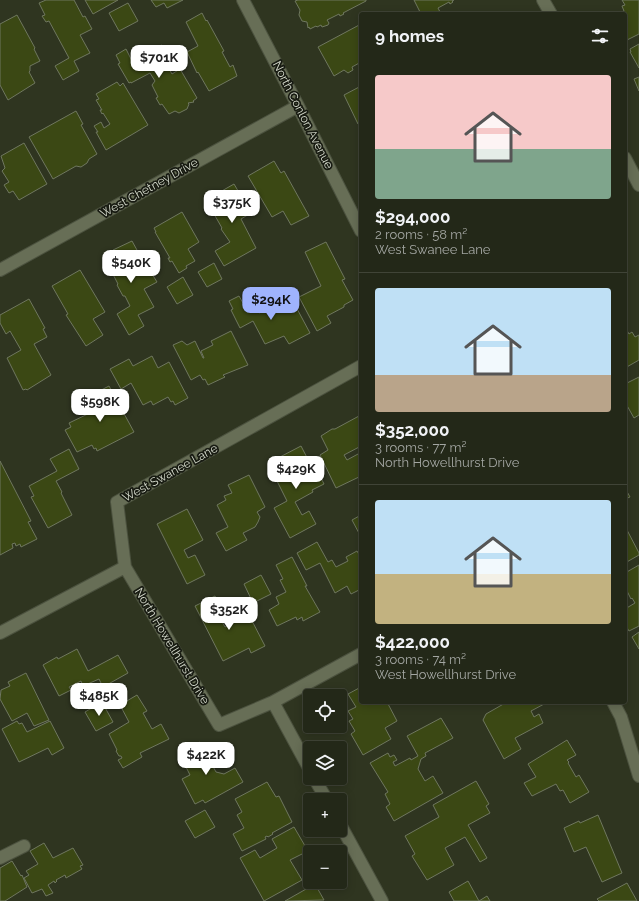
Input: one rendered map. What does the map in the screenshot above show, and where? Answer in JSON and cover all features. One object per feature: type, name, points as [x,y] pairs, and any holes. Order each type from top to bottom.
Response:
[{"type":"street","name":"North Conlon Avenue","points":[[243,0],[359,227]]},
{"type":"street","points":[[543,0],[550,12]]},
{"type":"street","name":"West Chetney Drive","points":[[0,270],[298,106]]},
{"type":"street","points":[[627,162],[639,185]]},
{"type":"street","name":"West Swanee Lane","points":[[125,567],[117,502],[359,367]]},
{"type":"street","points":[[0,633],[125,567]]},
{"type":"street","name":"North Howellhurst Drive","points":[[125,567],[219,725],[273,702]]},
{"type":"street","points":[[303,757],[273,702],[359,655]]},
{"type":"street","points":[[614,704],[621,717],[639,776]]},
{"type":"street","points":[[347,837],[382,901]]},
{"type":"street","points":[[0,858],[24,846]]},
{"type":"building","points":[[46,0],[74,0],[83,17],[85,16],[92,29],[80,35],[90,53],[74,61],[79,71],[63,80],[55,66],[69,58],[49,21],[46,22],[42,16],[45,15],[39,3]]},
{"type":"building","points":[[85,0],[118,0],[93,14]]},
{"type":"building","points":[[151,0],[183,0],[167,8],[164,3],[156,7]]},
{"type":"building","points":[[414,0],[454,0],[450,4],[449,2],[438,8],[440,12],[420,12]]},
{"type":"building","points":[[622,0],[639,0],[639,34],[627,40],[627,12],[622,12],[624,11],[622,6],[625,5]]},
{"type":"building","points":[[295,1],[366,1],[340,16],[339,14],[327,20],[329,23],[328,25],[322,27],[321,25],[316,26],[310,29],[309,27],[308,28],[307,22],[302,21],[299,15],[300,10]]},
{"type":"building","points":[[128,3],[138,21],[119,31],[109,13]]},
{"type":"building","points":[[202,13],[224,51],[222,52],[230,67],[233,65],[237,76],[209,91],[198,72],[197,73],[187,52],[198,46],[186,22]]},
{"type":"building","points":[[17,15],[35,48],[34,49],[40,61],[30,66],[29,72],[35,83],[8,100],[0,85],[0,24]]},
{"type":"building","points":[[359,25],[359,63],[352,67],[353,70],[348,73],[344,70],[334,76],[318,47]]},
{"type":"building","points":[[639,44],[639,68],[630,52],[630,49]]},
{"type":"building","points":[[162,45],[165,52],[161,55],[172,74],[180,69],[197,98],[193,101],[194,102],[188,103],[187,109],[179,113],[175,111],[169,114],[162,104],[160,105],[152,85],[155,81],[150,73],[129,83],[118,64],[120,63],[116,55],[126,49],[132,61]]},
{"type":"building","points":[[639,77],[639,91],[634,79]]},
{"type":"building","points":[[117,82],[120,86],[123,83],[148,125],[106,150],[94,126],[101,122],[104,128],[110,124],[100,110],[102,110],[96,100],[99,99],[96,94]]},
{"type":"building","points":[[359,87],[358,124],[344,95]]},
{"type":"building","points":[[76,111],[83,124],[81,125],[97,154],[81,167],[76,166],[53,179],[29,137]]},
{"type":"building","points":[[24,143],[47,184],[19,200],[13,191],[9,193],[4,185],[9,182],[2,171],[5,168],[1,156]]},
{"type":"building","points":[[274,161],[281,173],[284,171],[309,216],[291,225],[283,211],[272,217],[248,176]]},
{"type":"building","points":[[234,184],[251,213],[241,219],[256,248],[224,266],[215,251],[230,242],[221,229],[222,228],[206,200]]},
{"type":"building","points":[[182,212],[199,242],[188,249],[195,261],[186,266],[187,268],[179,273],[172,261],[170,262],[168,258],[170,258],[154,228]]},
{"type":"building","points":[[132,241],[148,270],[149,269],[157,282],[144,289],[154,307],[138,315],[144,326],[129,335],[117,314],[130,306],[117,285],[118,284],[104,257],[110,252],[112,253],[113,250]]},
{"type":"building","points":[[326,242],[345,279],[342,280],[353,300],[344,305],[344,307],[327,316],[331,323],[317,331],[299,297],[321,286],[305,252]]},
{"type":"building","points":[[214,263],[222,279],[207,287],[198,272]]},
{"type":"building","points":[[80,270],[105,312],[93,319],[103,335],[86,346],[66,315],[68,314],[52,286]]},
{"type":"building","points":[[183,277],[193,295],[177,304],[167,287]]},
{"type":"building","points":[[239,296],[243,303],[252,299],[259,313],[271,307],[272,311],[281,306],[281,308],[284,307],[285,309],[295,305],[310,333],[289,344],[284,336],[265,344],[253,321],[240,328],[231,310],[233,309],[229,301]]},
{"type":"building","points":[[29,299],[45,328],[43,329],[47,337],[34,344],[51,375],[27,390],[23,390],[7,358],[21,350],[10,331],[6,334],[0,323],[0,315]]},
{"type":"building","points":[[627,330],[629,334],[632,332],[635,337],[639,335],[639,360],[627,367]]},
{"type":"building","points":[[231,331],[248,365],[223,375],[225,377],[208,385],[205,379],[203,380],[200,375],[191,380],[173,345],[182,341],[187,345],[195,341],[204,358],[201,351],[213,345],[211,341]]},
{"type":"building","points":[[152,356],[158,368],[169,362],[188,398],[175,405],[168,397],[153,405],[151,401],[143,405],[131,383],[121,389],[110,369],[129,359],[133,366]]},
{"type":"building","points":[[639,377],[639,415],[634,418],[627,406],[627,383]]},
{"type":"building","points":[[109,386],[134,432],[97,451],[92,445],[77,452],[65,430],[71,427],[69,423],[92,412],[84,399]]},
{"type":"building","points":[[359,416],[359,447],[344,455],[347,460],[358,454],[359,477],[336,488],[320,455],[328,450],[321,436],[332,429],[335,429]]},
{"type":"building","points":[[301,446],[316,475],[319,474],[324,484],[312,490],[313,492],[295,502],[302,515],[309,511],[316,524],[290,538],[274,508],[287,501],[273,473],[283,467],[278,458]]},
{"type":"building","points":[[69,449],[79,469],[56,481],[72,515],[48,528],[31,497],[34,496],[29,486],[57,471],[50,459]]},
{"type":"building","points":[[0,461],[31,521],[28,522],[37,539],[21,547],[20,544],[16,546],[15,543],[12,544],[13,548],[0,555]]},
{"type":"building","points":[[249,475],[265,507],[257,512],[260,517],[255,527],[243,533],[247,540],[226,551],[216,533],[228,527],[217,505],[226,500],[224,496],[232,493],[228,485]]},
{"type":"building","points":[[187,509],[203,540],[184,550],[188,558],[195,555],[205,575],[187,584],[157,524]]},
{"type":"building","points":[[359,516],[359,533],[352,520]]},
{"type":"building","points":[[627,530],[639,553],[639,555],[627,562]]},
{"type":"building","points":[[317,542],[328,562],[332,560],[336,567],[348,561],[346,557],[357,551],[359,554],[359,590],[351,594],[347,586],[335,593],[320,563],[306,570],[297,553]]},
{"type":"building","points":[[292,557],[307,586],[305,586],[320,612],[303,621],[302,617],[297,620],[296,617],[277,626],[269,610],[279,604],[276,597],[286,592],[280,580],[283,579],[276,565]]},
{"type":"building","points":[[639,565],[639,626],[629,631],[627,628],[627,608],[635,603],[627,591],[627,572]]},
{"type":"building","points":[[261,575],[271,594],[253,603],[244,584]]},
{"type":"building","points":[[215,596],[225,616],[220,618],[225,627],[249,615],[265,646],[251,653],[249,648],[223,661],[195,606]]},
{"type":"building","points":[[639,632],[639,649],[632,637]]},
{"type":"building","points":[[77,649],[88,671],[118,655],[128,673],[103,687],[99,679],[83,686],[81,681],[69,687],[71,690],[59,696],[43,665],[57,657],[58,659]]},
{"type":"building","points":[[26,673],[49,720],[34,726],[27,713],[12,721],[0,699],[1,690],[10,686],[8,682]]},
{"type":"building","points":[[359,688],[359,704],[388,704],[397,721],[385,728],[391,739],[363,755],[351,734],[355,731],[349,721],[353,719],[348,711],[356,707],[348,694]]},
{"type":"building","points":[[137,695],[147,711],[143,713],[152,729],[161,724],[169,739],[140,753],[142,757],[123,768],[118,760],[122,758],[116,751],[117,750],[109,734],[129,722],[120,705]]},
{"type":"building","points":[[102,702],[113,722],[96,731],[85,712]]},
{"type":"building","points":[[504,704],[544,704],[531,711],[534,717],[539,714],[543,723],[515,738],[521,749],[504,759],[483,720],[486,714]]},
{"type":"building","points":[[441,718],[453,738],[425,753],[426,756],[421,759],[418,769],[425,781],[433,776],[443,793],[394,821],[386,807],[390,804],[385,794],[388,792],[370,763],[388,753],[390,757],[394,755],[397,760],[393,762],[395,766],[410,758],[411,760],[418,756],[407,736]]},
{"type":"building","points":[[17,721],[19,724],[22,723],[27,732],[50,721],[64,748],[52,755],[48,748],[19,762],[2,729]]},
{"type":"building","points":[[567,740],[576,755],[567,760],[569,762],[568,763],[576,777],[579,775],[589,792],[570,803],[563,790],[560,791],[556,784],[532,796],[524,783],[536,777],[528,764]]},
{"type":"building","points":[[200,742],[216,772],[224,774],[235,768],[243,782],[205,803],[203,800],[195,804],[182,779],[190,775],[186,767],[188,766],[181,752]]},
{"type":"building","points":[[476,781],[489,804],[486,806],[490,813],[468,825],[487,858],[480,862],[465,837],[445,848],[454,865],[427,880],[412,856],[415,854],[405,836],[439,817],[433,805]]},
{"type":"building","points":[[267,782],[276,797],[279,796],[292,822],[272,833],[273,834],[268,837],[265,837],[266,839],[242,851],[233,834],[244,828],[237,815],[242,812],[235,799]]},
{"type":"building","points":[[205,810],[215,827],[195,838],[185,821]]},
{"type":"building","points":[[598,815],[622,873],[602,882],[586,847],[574,852],[564,828]]},
{"type":"building","points":[[294,827],[304,845],[303,845],[303,854],[290,860],[302,880],[264,901],[240,858],[255,850],[260,858],[277,848],[272,839]]},
{"type":"building","points":[[44,843],[53,858],[73,848],[83,865],[80,866],[82,869],[66,878],[65,875],[56,880],[57,881],[55,883],[54,881],[48,885],[53,893],[46,896],[42,889],[32,893],[24,878],[29,875],[26,871],[38,864],[30,851]]},
{"type":"building","points":[[12,861],[21,876],[22,875],[27,887],[5,901],[0,901],[0,868]]},
{"type":"building","points":[[468,881],[479,901],[454,901],[449,892]]},
{"type":"building","points":[[627,883],[637,901],[599,901],[597,899]]},
{"type":"building","points":[[306,889],[318,889],[324,900],[285,901]]},
{"type":"building","points":[[487,896],[490,901],[479,901]]}]
